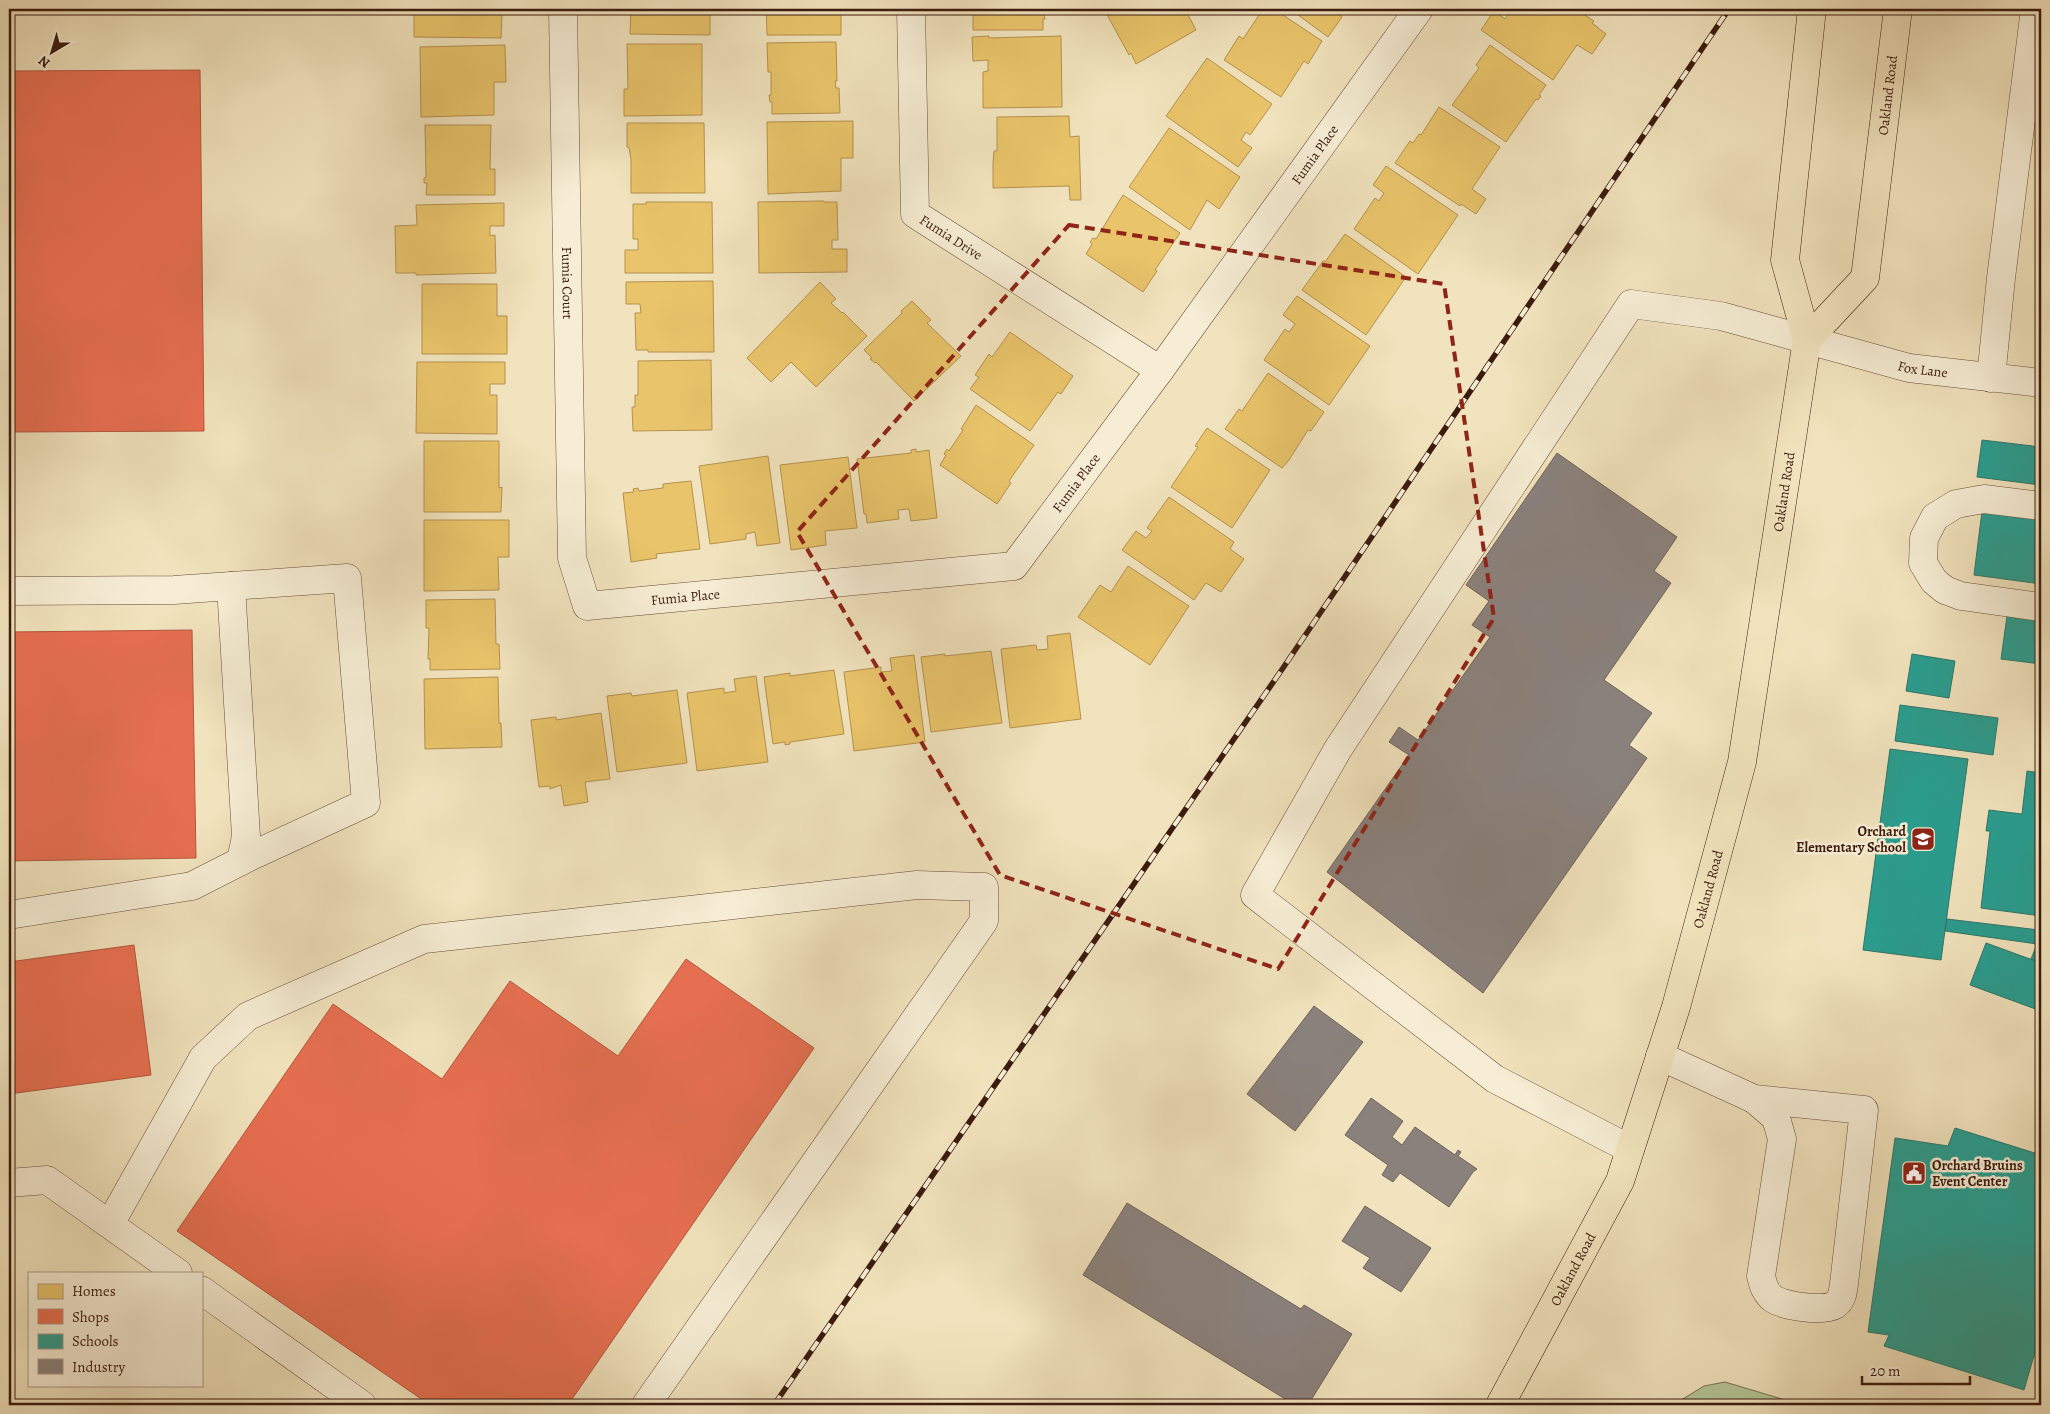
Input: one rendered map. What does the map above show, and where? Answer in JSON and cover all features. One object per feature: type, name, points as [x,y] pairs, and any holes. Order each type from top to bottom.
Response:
[{"type":"main road","name":"Oakland Road","points":[[1500,1405],[1620,1181],[1676,1007],[1742,762],[1808,340],[1785,260],[1812,9]]},
{"type":"main road","name":"Oakland Road","points":[[1808,340],[1865,278],[1898,9]]},
{"type":"street","name":"Fumia Court","points":[[563,9],[572,558]]},
{"type":"street","name":"Fumia Drive","points":[[911,9],[915,214],[1160,370]]},
{"type":"street","name":"Fumia Place","points":[[572,558],[586,606],[1014,566],[1160,370],[1419,9]]},
{"type":"street","points":[[1991,378],[2001,278],[2033,87],[2035,9]]},
{"type":"street","name":"Fox Lane","points":[[1630,1149],[1495,1079],[1255,895],[1338,749],[1631,304],[1721,316],[1910,368],[2041,383]]},
{"type":"street","points":[[2041,506],[1984,499],[1956,504],[1934,517],[1924,538],[1923,563],[1934,581],[1945,590],[1961,596],[2041,607]]},
{"type":"street","points":[[9,591],[174,590],[347,578],[366,803],[192,886],[9,915]]},
{"type":"street","points":[[232,586],[246,836],[241,861]]},
{"type":"street","points":[[110,1224],[203,1058],[248,1016],[424,939],[917,885],[984,887],[984,920],[646,1405]]},
{"type":"street","points":[[1660,1056],[1754,1099],[1776,1118],[1782,1139],[1761,1276],[1764,1288],[1772,1298],[1787,1304],[1824,1309],[1836,1304],[1842,1296],[1864,1110],[1754,1099]]},
{"type":"street","points":[[9,1182],[47,1180],[177,1272]]},
{"type":"street","points":[[202,1291],[362,1405]]},
{"type":"highlighted area","points":[[1069,225],[1444,284],[1494,618],[1278,969],[1000,875],[797,532]]},
{"type":"green space","points":[[1725,1382],[1802,1405],[1673,1405],[1704,1386]]},
{"type":"building: Homes","points":[[414,9],[488,9],[488,14],[502,14],[501,38],[414,37]]},
{"type":"building: Homes","points":[[631,9],[710,9],[710,35],[630,34]]},
{"type":"building: Homes","points":[[766,9],[841,9],[841,35],[767,35]]},
{"type":"building: Homes","points":[[973,9],[1043,9],[1045,19],[1043,19],[1043,30],[973,30]]},
{"type":"building: Homes","points":[[1104,9],[1185,9],[1196,30],[1136,64],[1131,53],[1129,55]]},
{"type":"building: Homes","points":[[1263,9],[1274,9],[1322,41],[1308,64],[1304,61],[1281,97],[1224,60],[1239,36],[1243,39]]},
{"type":"building: Homes","points":[[1290,9],[1331,9],[1342,17],[1328,37]]},
{"type":"building: Homes","points":[[1509,9],[1576,9],[1594,21],[1592,23],[1606,34],[1592,54],[1577,45],[1553,80],[1481,30],[1494,11],[1505,19],[1511,10]]},
{"type":"building: Homes","points":[[989,36],[989,38],[1061,36],[1062,107],[983,108],[983,72],[988,71],[988,60],[973,61],[972,37]]},
{"type":"building: Homes","points":[[836,42],[837,81],[835,81],[836,88],[839,88],[840,113],[772,114],[772,102],[770,102],[769,95],[771,95],[771,72],[768,72],[767,43]]},
{"type":"building: Homes","points":[[627,44],[702,44],[702,115],[624,116],[624,89],[628,89]]},
{"type":"building: Homes","points":[[505,45],[506,82],[494,82],[494,115],[421,117],[420,47]]},
{"type":"building: Homes","points":[[1490,45],[1546,85],[1539,95],[1541,96],[1538,100],[1536,99],[1506,142],[1452,105],[1479,68],[1476,65]]},
{"type":"building: Homes","points":[[1207,58],[1272,104],[1250,135],[1246,132],[1241,140],[1252,148],[1238,167],[1166,116]]},
{"type":"building: Homes","points":[[1439,107],[1500,147],[1472,189],[1486,199],[1476,214],[1461,204],[1460,206],[1395,163],[1410,141],[1413,143],[1419,134],[1421,135]]},
{"type":"building: Homes","points":[[1069,116],[1070,137],[1079,136],[1081,200],[1070,200],[1069,186],[993,188],[994,151],[997,151],[997,117]]},
{"type":"building: Homes","points":[[853,121],[853,158],[841,158],[841,191],[768,194],[767,122]]},
{"type":"building: Homes","points":[[627,123],[704,123],[705,193],[631,193],[631,159],[629,148],[627,147]]},
{"type":"building: Homes","points":[[425,125],[491,125],[490,169],[495,169],[495,195],[426,195],[427,183],[424,183],[424,178],[426,177]]},
{"type":"building: Homes","points":[[1169,128],[1240,177],[1219,209],[1207,200],[1190,230],[1129,187]]},
{"type":"building: Homes","points":[[1386,166],[1458,215],[1418,274],[1354,229],[1375,198],[1379,201],[1384,193],[1373,185]]},
{"type":"building: Homes","points":[[1123,195],[1180,233],[1155,270],[1157,271],[1143,292],[1086,254],[1092,244],[1090,242],[1093,238],[1096,239]]},
{"type":"building: Homes","points":[[646,202],[712,202],[713,273],[625,273],[625,250],[638,250],[638,239],[633,239],[633,204],[646,204]]},
{"type":"building: Homes","points":[[758,202],[837,202],[838,240],[832,240],[832,249],[847,249],[847,272],[759,273]]},
{"type":"building: Homes","points":[[504,203],[504,226],[490,226],[490,236],[495,235],[496,273],[416,275],[416,273],[396,273],[395,226],[417,225],[416,205]]},
{"type":"building: Homes","points":[[1345,234],[1406,277],[1366,335],[1302,290]]},
{"type":"building: Homes","points":[[713,281],[714,352],[648,352],[648,350],[636,350],[635,313],[641,313],[640,304],[626,304],[626,282]]},
{"type":"building: Homes","points":[[820,282],[836,299],[831,303],[867,336],[816,387],[791,362],[771,382],[747,358]]},
{"type":"building: Homes","points":[[422,284],[497,284],[497,316],[507,316],[507,354],[422,354]]},
{"type":"building: Homes","points":[[1297,296],[1370,346],[1329,405],[1264,360],[1285,329],[1289,332],[1295,324],[1283,315]]},
{"type":"building: Homes","points":[[912,301],[931,320],[927,323],[961,356],[914,401],[876,362],[870,359],[872,358],[864,350]]},
{"type":"building: Homes","points":[[1010,332],[1073,376],[1061,394],[1058,392],[1030,431],[970,389],[979,377],[975,375],[989,354],[992,357]]},
{"type":"building: Homes","points":[[711,360],[712,430],[633,431],[632,407],[635,407],[635,395],[638,395],[638,361]]},
{"type":"building: Homes","points":[[417,362],[505,362],[505,384],[490,384],[490,395],[497,395],[497,434],[416,433]]},
{"type":"building: Homes","points":[[1268,373],[1324,412],[1311,431],[1308,430],[1282,468],[1225,429],[1239,409],[1242,411]]},
{"type":"building: Homes","points":[[976,405],[1034,445],[1009,481],[1011,483],[997,504],[940,465],[947,449],[949,451],[963,430],[961,429]]},
{"type":"building: Homes","points":[[1207,428],[1270,470],[1232,528],[1171,487],[1198,447],[1195,446]]},
{"type":"building: Homes","points":[[424,441],[499,441],[499,488],[502,487],[501,512],[424,512]]},
{"type":"building: Homes","points":[[916,449],[916,452],[929,450],[937,518],[911,521],[909,509],[898,510],[899,519],[867,523],[866,514],[864,514],[857,459],[911,453],[911,450]]},
{"type":"building: Homes","points":[[768,456],[780,543],[757,546],[755,532],[746,534],[746,539],[710,544],[699,466]]},
{"type":"building: Homes","points":[[848,457],[857,528],[825,531],[826,545],[791,550],[780,465]]},
{"type":"building: Homes","points":[[691,481],[700,549],[656,554],[657,558],[631,562],[623,493],[634,492],[633,489],[638,488],[639,491],[663,488],[663,484]]},
{"type":"building: Homes","points":[[1169,497],[1234,542],[1230,549],[1244,559],[1221,592],[1206,583],[1194,600],[1122,550],[1136,531],[1146,538],[1152,531],[1147,528]]},
{"type":"building: Homes","points":[[424,520],[509,520],[509,557],[498,557],[499,590],[424,591]]},
{"type":"building: Homes","points":[[1128,566],[1189,606],[1150,665],[1078,617],[1100,585],[1111,592]]},
{"type":"building: Homes","points":[[495,599],[496,644],[499,644],[500,669],[430,670],[430,659],[428,659],[429,628],[426,628],[426,600]]},
{"type":"building: Homes","points":[[1070,633],[1081,719],[1010,728],[1001,649],[1036,645],[1037,650],[1048,649],[1047,636]]},
{"type":"building: Homes","points":[[991,651],[1002,723],[931,732],[921,657]]},
{"type":"building: Homes","points":[[914,655],[925,742],[854,751],[844,672],[881,667],[881,672],[892,671],[890,658]]},
{"type":"building: Homes","points":[[834,670],[844,734],[790,742],[790,744],[785,745],[785,742],[773,744],[764,677],[790,673],[790,676]]},
{"type":"building: Homes","points":[[756,676],[768,762],[697,771],[687,693],[724,688],[724,693],[736,691],[734,679]]},
{"type":"building: Homes","points":[[498,677],[499,723],[501,723],[502,747],[425,749],[424,679]]},
{"type":"building: Homes","points":[[677,690],[687,763],[617,772],[607,696],[631,693],[632,696]]},
{"type":"building: Homes","points":[[601,713],[610,779],[585,782],[588,802],[564,806],[561,785],[550,789],[550,786],[539,787],[531,720],[556,717],[556,720]]},
{"type":"building: Shops","points":[[200,70],[204,431],[9,432],[9,71]]},
{"type":"building: Shops","points":[[192,630],[196,858],[9,861],[9,632]]},
{"type":"building: Shops","points":[[134,945],[151,1075],[9,1094],[9,962]]},
{"type":"building: Shops","points":[[686,959],[814,1048],[568,1405],[430,1405],[177,1231],[333,1004],[442,1079],[510,981],[618,1056]]},
{"type":"building: Schools","points":[[1982,440],[2041,447],[2041,485],[1977,477]]},
{"type":"building: Schools","points":[[1982,511],[2041,519],[2041,584],[1974,575]]},
{"type":"building: Schools","points":[[2007,616],[2041,620],[2041,664],[2001,659]]},
{"type":"building: Schools","points":[[1912,654],[1955,661],[1949,698],[1906,691]]},
{"type":"building: Schools","points":[[1900,705],[1998,718],[1993,755],[1895,741]]},
{"type":"building: Schools","points":[[1890,749],[1968,759],[1941,960],[1863,950]]},
{"type":"building: Schools","points":[[2027,771],[2041,773],[2041,916],[1981,908],[1990,831],[1986,831],[1989,810],[2022,814]]},
{"type":"building: Schools","points":[[2041,914],[2041,963],[2031,959],[2037,944],[1945,931],[1947,919],[2039,930]]},
{"type":"building: Schools","points":[[1986,943],[2041,963],[2041,1011],[1970,985]]},
{"type":"building: Schools","points":[[2041,1011],[2041,1029],[2035,1026]]},
{"type":"building: Schools","points":[[1955,1128],[2041,1155],[2041,1353],[2035,1352],[2024,1390],[1884,1346],[1889,1335],[1868,1332],[1895,1138],[1948,1146]]},
{"type":"building: Industry","points":[[1557,453],[1677,537],[1654,571],[1671,583],[1604,680],[1652,713],[1629,745],[1647,758],[1483,993],[1327,872],[1409,755],[1389,742],[1399,727],[1418,740],[1490,637],[1472,625],[1489,601],[1466,585]]},
{"type":"building: Industry","points":[[1314,1006],[1363,1042],[1295,1131],[1247,1094]]},
{"type":"building: Industry","points":[[1371,1098],[1403,1121],[1392,1137],[1402,1145],[1415,1127],[1455,1155],[1458,1150],[1461,1152],[1458,1156],[1477,1169],[1449,1207],[1400,1173],[1393,1182],[1382,1175],[1388,1165],[1345,1135]]},
{"type":"building: Industry","points":[[1127,1203],[1301,1309],[1304,1305],[1352,1334],[1308,1405],[1295,1405],[1083,1275]]},
{"type":"building: Industry","points":[[1365,1206],[1431,1248],[1401,1292],[1363,1268],[1370,1258],[1342,1241]]},
{"type":"railway","points":[[774,1405],[1283,668],[1729,9]]},
{"type":"place","name":"Orchard Elementary School","points":[[1923,839]]},
{"type":"place","name":"Orchard Bruins Event Center","points":[[1914,1173]]}]
